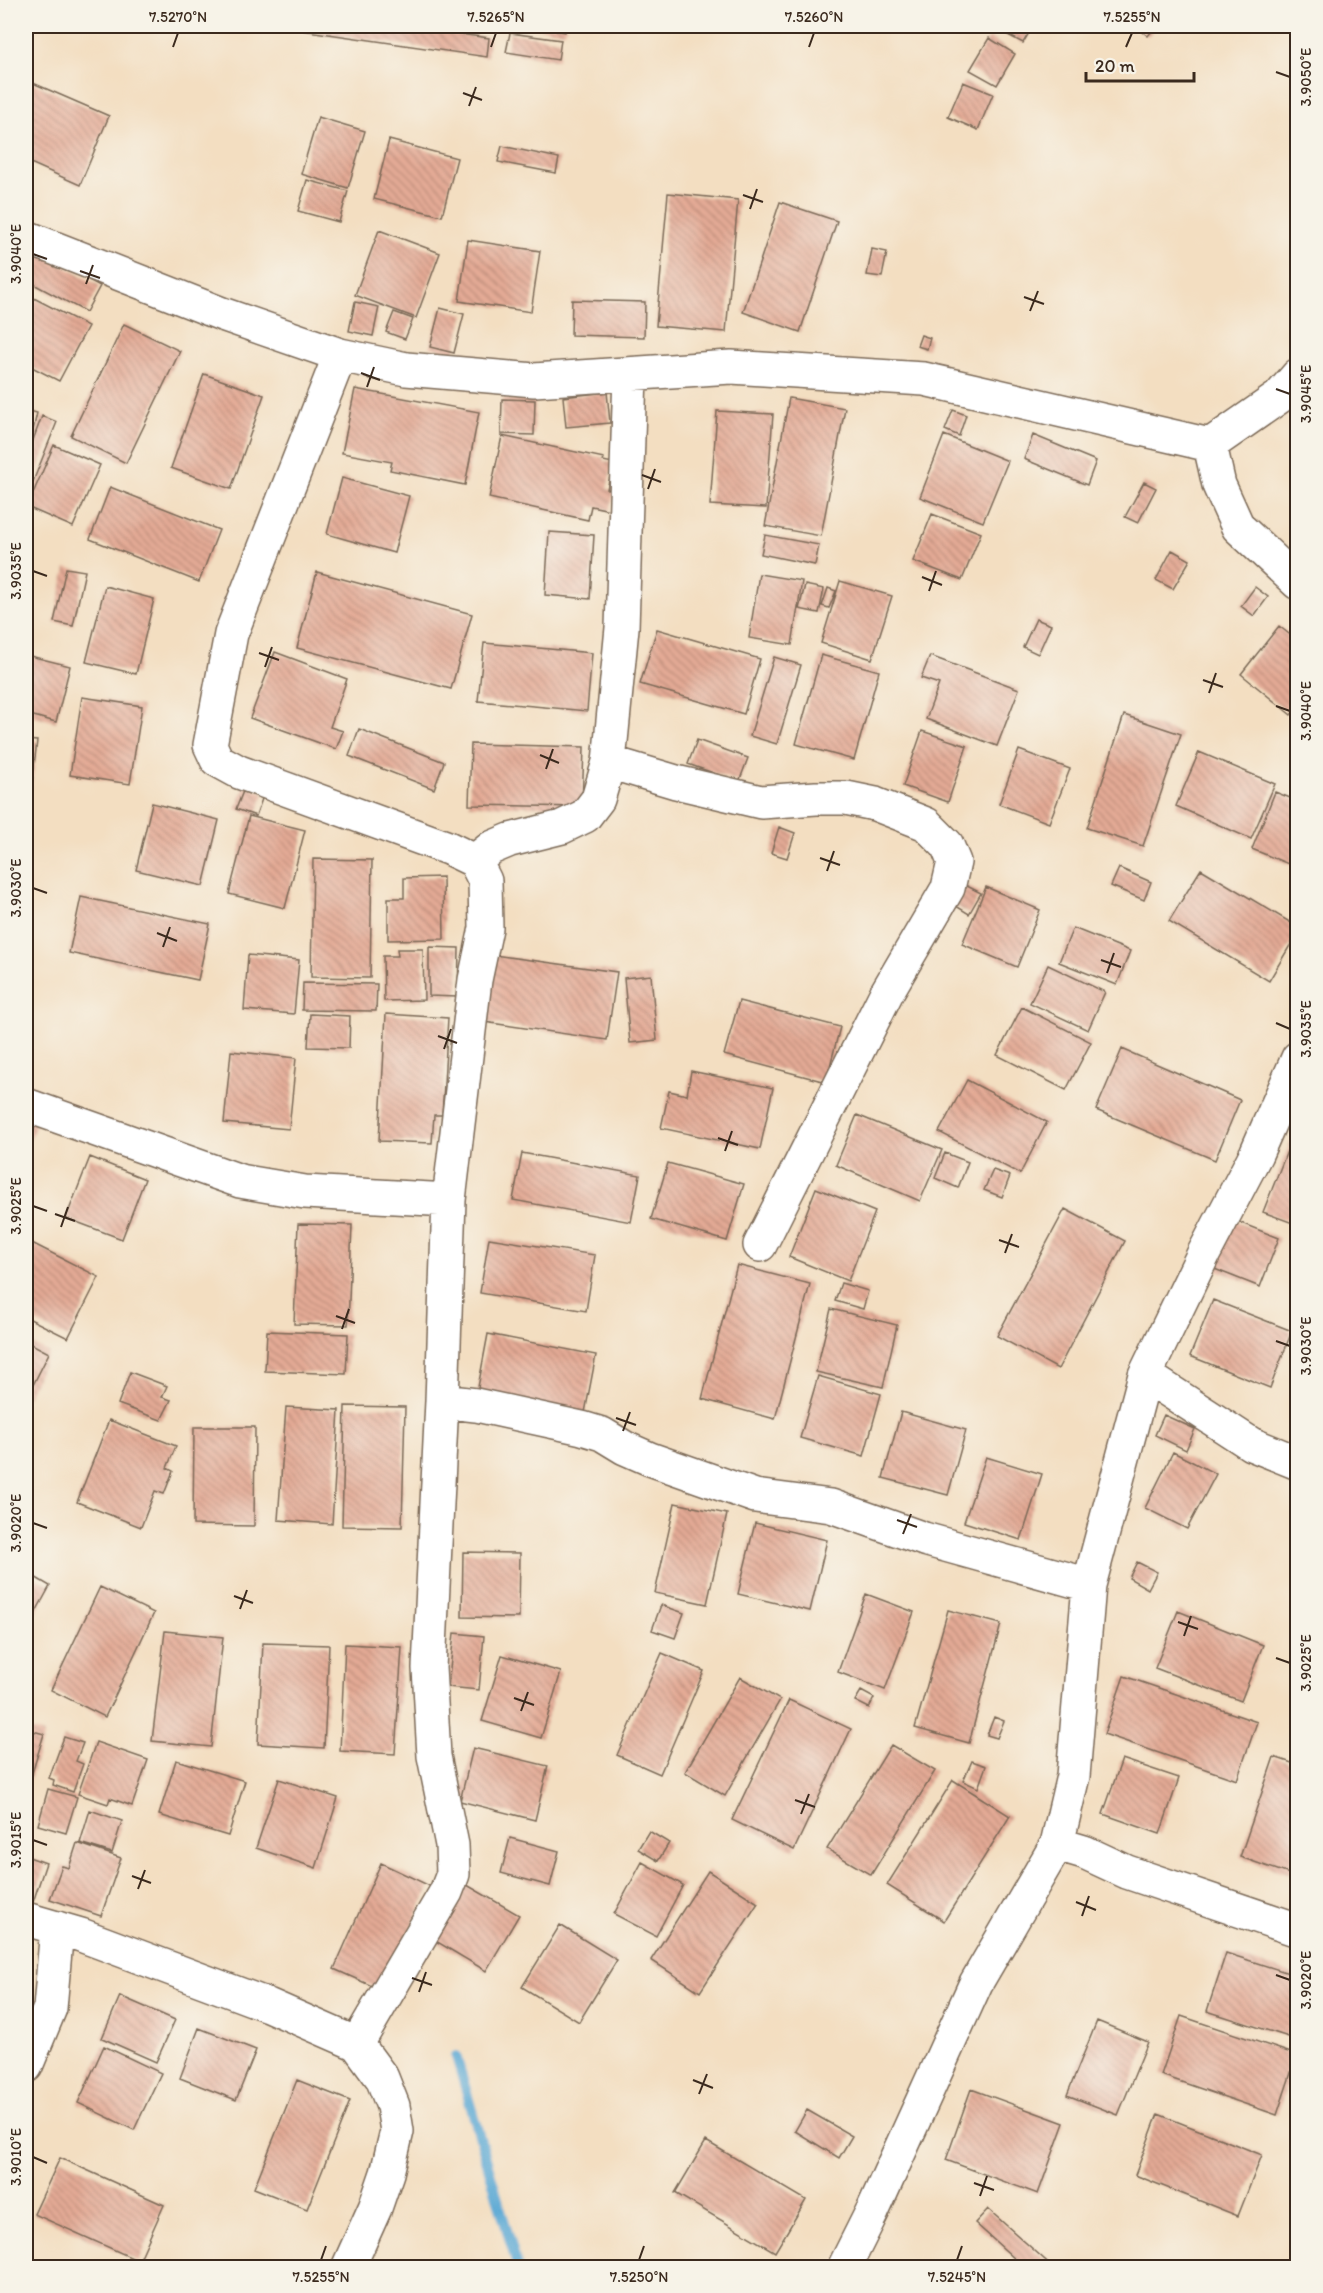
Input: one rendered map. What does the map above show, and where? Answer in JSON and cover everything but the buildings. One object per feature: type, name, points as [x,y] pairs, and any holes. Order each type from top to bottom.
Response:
[{"type":"street","points":[[26,237],[222,314],[340,355],[406,369],[534,380],[731,368],[924,380],[1210,445],[1279,398],[1298,375]]},
{"type":"street","points":[[340,355],[231,634],[210,745],[217,760],[239,772],[448,848],[475,861],[485,881],[486,928],[476,980],[449,1200],[429,1668],[434,1756],[452,1845],[453,1874],[446,1892],[357,2044]]},
{"type":"street","points":[[475,861],[491,848],[510,840],[562,827],[585,816],[598,799],[609,762],[622,628],[630,374]]},
{"type":"street","points":[[1210,445],[1219,485],[1238,527],[1298,583]]},
{"type":"street","points":[[609,762],[676,782],[761,802],[846,798],[875,804],[926,824],[947,845],[954,862],[948,888],[887,992],[760,1245]]},
{"type":"street","points":[[844,2268],[873,2210],[976,1983],[1057,1844],[1073,1776],[1089,1585],[1145,1375],[1296,1069]]},
{"type":"street","points":[[26,1105],[240,1181],[305,1192],[449,1200]]},
{"type":"street","points":[[1145,1375],[1251,1444],[1298,1463]]},
{"type":"street","points":[[442,1401],[476,1405],[582,1428],[602,1434],[650,1459],[755,1496],[831,1506],[924,1539],[1089,1585]]},
{"type":"street","points":[[1057,1844],[1084,1852],[1127,1872],[1298,1929]]},
{"type":"street","points":[[26,1919],[81,1935],[268,2005],[357,2044],[381,2078],[393,2106],[397,2131],[387,2174],[375,2208],[348,2268]]},
{"type":"street","points":[[26,2066],[50,2008],[57,1928]]},
{"type":"waterway","points":[[456,2056],[518,2268]]}]
